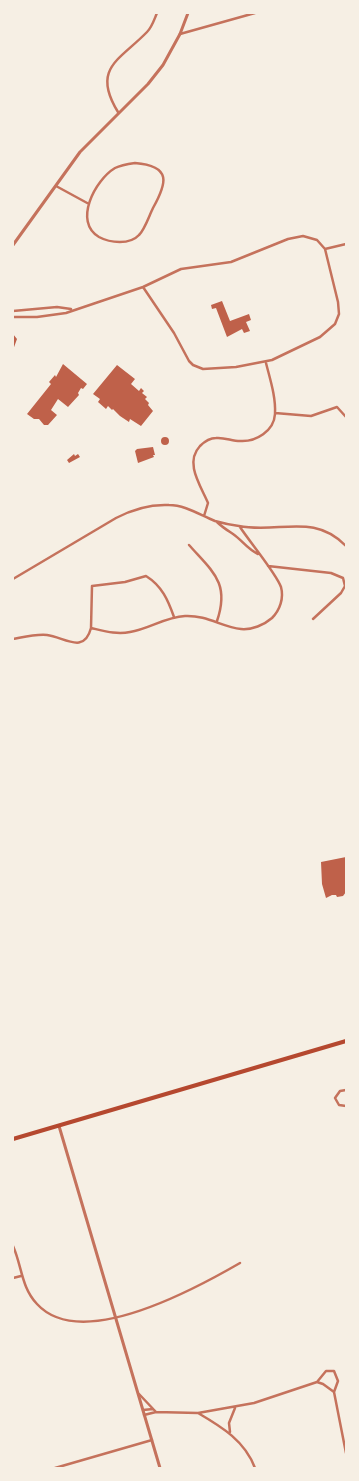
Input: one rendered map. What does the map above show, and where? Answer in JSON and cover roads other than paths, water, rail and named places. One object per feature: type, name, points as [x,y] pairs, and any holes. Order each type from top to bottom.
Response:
[{"type":"main road","points":[[13,1139],[346,1041]]},
{"type":"street","points":[[118,112],[111,100],[107,87],[112,64],[125,50],[148,32],[157,13]]},
{"type":"street","points":[[13,245],[80,152],[118,112],[148,84],[163,66],[180,34],[188,13]]},
{"type":"street","points":[[180,34],[255,13]]},
{"type":"street","points":[[135,163],[151,165],[160,172],[163,178],[164,188],[140,235],[130,240],[112,242],[94,234],[89,222],[89,204],[98,184],[118,167],[135,163]]},
{"type":"street","points":[[56,186],[89,204]]},
{"type":"street","points":[[13,317],[37,317],[66,313],[72,309],[143,287],[181,269],[231,262],[297,236],[311,237],[322,244],[325,249],[339,309],[335,324],[311,342],[266,363],[203,369],[193,365],[184,353],[174,333],[143,287]]},
{"type":"street","points":[[325,249],[346,244]]},
{"type":"street","points":[[13,311],[57,307],[72,309]]},
{"type":"street","points":[[204,516],[208,503],[194,468],[195,454],[198,448],[208,440],[214,438],[250,441],[259,437],[270,427],[275,414],[274,395],[266,363]]},
{"type":"street","points":[[275,414],[312,416],[337,407],[346,417]]},
{"type":"street","points":[[13,579],[116,518],[137,508],[171,505],[183,507],[217,521],[253,528],[297,525],[311,527],[333,534],[346,546]]},
{"type":"street","points":[[217,521],[222,528],[241,540],[248,549],[259,554]]},
{"type":"street","points":[[91,628],[113,633],[129,632],[174,617],[196,616],[217,621],[232,627],[245,629],[258,626],[274,616],[280,606],[282,592],[277,580],[239,526]]},
{"type":"street","points":[[189,545],[210,569],[221,589],[222,604],[217,621]]},
{"type":"street","points":[[267,566],[331,573],[343,578],[345,586],[341,593],[313,619]]},
{"type":"street","points":[[13,639],[41,634],[55,636],[68,642],[75,643],[83,641],[90,634],[91,628],[92,586],[125,582],[146,576],[160,586],[165,594],[174,617]]},
{"type":"street","points":[[346,1090],[340,1091],[335,1098],[339,1105],[346,1106]]},
{"type":"street","points":[[58,1126],[160,1468]]},
{"type":"street","points":[[13,1246],[21,1276],[27,1290],[37,1304],[48,1314],[57,1318],[84,1323],[116,1318],[182,1294],[240,1263]]},
{"type":"street","points":[[13,1278],[21,1276]]},
{"type":"street","points":[[143,1410],[198,1413],[236,1407],[277,1396],[317,1382],[326,1371],[334,1371],[338,1381],[334,1392],[346,1452]]},
{"type":"street","points":[[317,1382],[323,1384],[334,1392]]},
{"type":"street","points":[[138,1393],[155,1410]]},
{"type":"street","points":[[230,1432],[229,1422],[236,1407]]},
{"type":"street","points":[[144,1415],[154,1414],[155,1410]]},
{"type":"street","points":[[198,1413],[230,1432],[247,1452],[255,1468]]},
{"type":"street","points":[[55,1468],[152,1440]]}]
